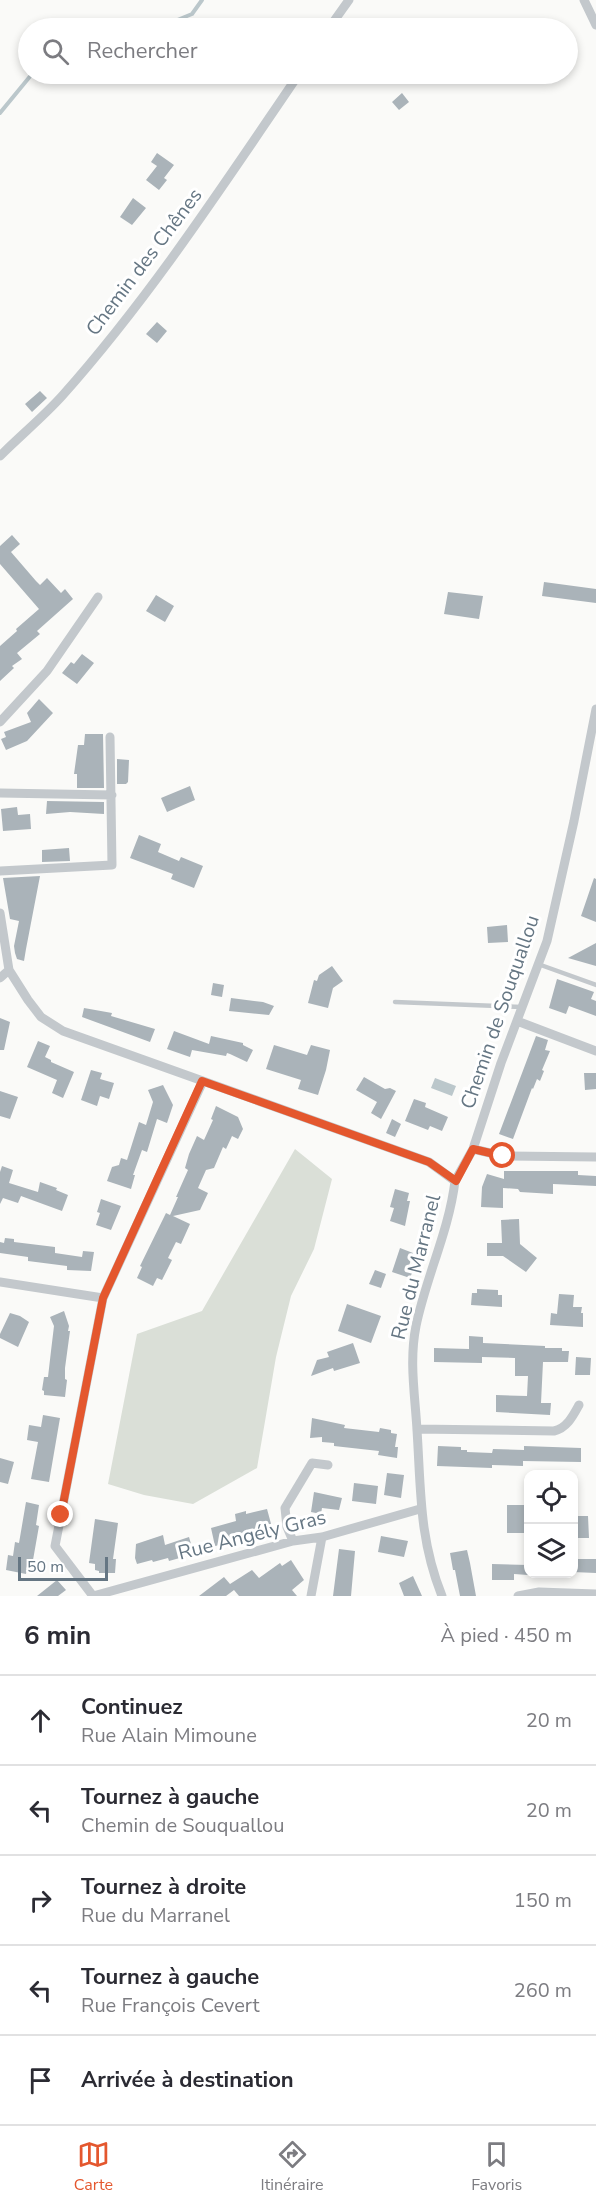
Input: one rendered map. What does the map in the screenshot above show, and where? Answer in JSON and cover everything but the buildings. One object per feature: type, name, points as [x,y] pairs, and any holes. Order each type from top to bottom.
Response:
[{"type":"street","points":[[336,18],[349,0]]},
{"type":"street","points":[[584,0],[596,25]]},
{"type":"street","name":"Chemin des Chênes","points":[[0,456],[60,398],[176,255],[292,84]]},
{"type":"street","points":[[0,722],[47,671],[98,597]]},
{"type":"street","name":"Chemin de Souquallou","points":[[456,1181],[473,1149],[547,941],[596,709]]},
{"type":"street","points":[[0,871],[111,865],[110,737]]},
{"type":"street","points":[[0,793],[111,795]]},
{"type":"street","name":"Rue du Marranel","points":[[0,913],[9,970],[41,1017],[63,1031],[429,1162],[456,1181],[452,1208],[423,1299],[413,1344],[412,1368],[420,1509],[431,1569],[442,1596]]},
{"type":"street","points":[[0,978],[9,970]]},
{"type":"street","points":[[517,1021],[596,1052]]},
{"type":"street","points":[[93,1596],[55,1546],[103,1298],[202,1081]]},
{"type":"street","points":[[473,1149],[503,1156],[596,1157]]},
{"type":"street","points":[[0,1282],[103,1298]]},
{"type":"street","points":[[417,1429],[562,1430],[579,1405]]},
{"type":"street","points":[[293,1541],[287,1527],[285,1508],[312,1463],[328,1465]]},
{"type":"street","name":"Rue Angély Gras","points":[[93,1596],[293,1541],[322,1537],[420,1509]]},
{"type":"street","points":[[311,1596],[322,1537]]},
{"type":"street","points":[[518,1596],[596,1594]]},
{"type":"lane","points":[[538,964],[596,985]]},
{"type":"lane","points":[[395,1002],[522,1007]]},
{"type":"shaded area","points":[[435,1078],[456,1086],[452,1096],[431,1088]]},
{"type":"shaded area","points":[[295,1149],[332,1179],[314,1249],[291,1296],[276,1357],[257,1468],[193,1504],[144,1495],[108,1484],[137,1334],[202,1311]]},
{"type":"waterway","points":[[182,18],[192,14],[202,0]]},
{"type":"waterway","points":[[0,113],[24,84]]},
{"type":"route","points":[[61,1515],[103,1298],[202,1081],[429,1162],[456,1181],[473,1149],[503,1156]]}]
